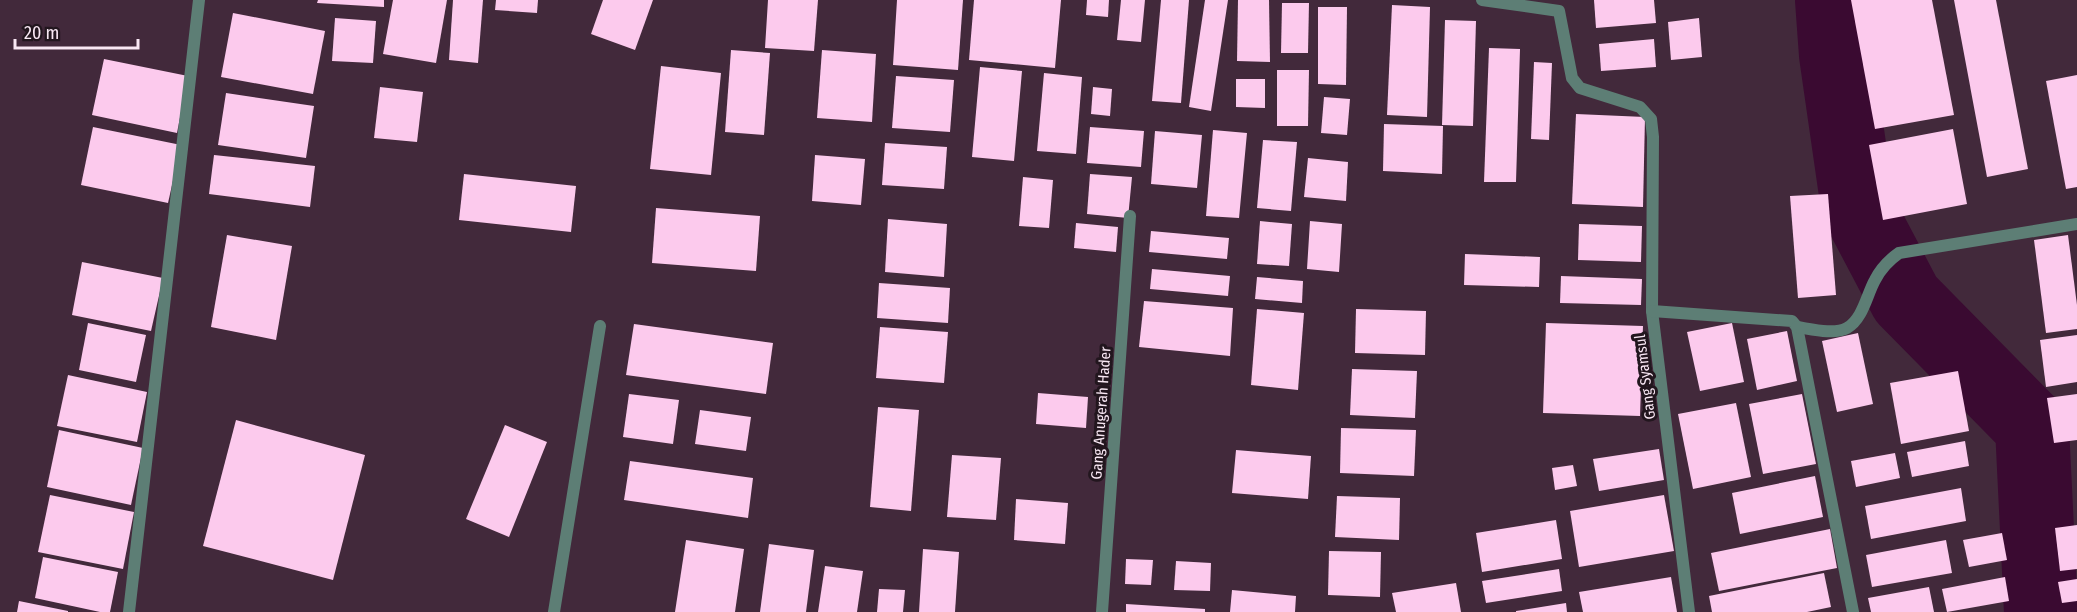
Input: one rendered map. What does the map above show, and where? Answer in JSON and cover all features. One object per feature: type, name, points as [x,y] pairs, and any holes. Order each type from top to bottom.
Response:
[{"type":"street","points":[[129,612],[199,0]]},
{"type":"street","name":"Gang Syamsul","points":[[1482,0],[1559,11],[1572,78],[1575,83],[1580,88],[1640,107],[1651,119],[1653,137],[1652,311],[1689,612]]},
{"type":"street","name":"Gang Anugerah Hader","points":[[1101,612],[1130,216]]},
{"type":"street","points":[[1797,327],[1834,330],[1848,327],[1860,314],[1875,280],[1887,262],[1899,253],[2077,224]]},
{"type":"street","points":[[1652,311],[1787,320],[1792,321],[1797,327],[1852,612]]},
{"type":"street","points":[[554,612],[600,326]]},
{"type":"building","points":[[318,0],[384,0],[384,7],[317,3]]},
{"type":"building","points":[[393,0],[447,0],[436,63],[383,54]]},
{"type":"building","points":[[453,0],[483,0],[478,63],[449,60]]},
{"type":"building","points":[[496,0],[538,0],[537,13],[495,10]]},
{"type":"building","points":[[603,0],[653,0],[635,50],[591,34]]},
{"type":"building","points":[[768,0],[818,0],[814,51],[765,48]]},
{"type":"building","points":[[897,0],[963,0],[958,70],[893,65]]},
{"type":"building","points":[[974,0],[1061,0],[1055,68],[969,60]]},
{"type":"building","points":[[1087,0],[1109,0],[1108,17],[1086,15]]},
{"type":"building","points":[[1121,0],[1145,0],[1141,42],[1117,40]]},
{"type":"building","points":[[1161,0],[1189,0],[1181,103],[1152,101]]},
{"type":"building","points":[[1205,0],[1228,0],[1211,111],[1189,107]]},
{"type":"building","points":[[1238,0],[1269,0],[1270,62],[1237,61]]},
{"type":"building","points":[[1594,0],[1654,0],[1656,23],[1596,28]]},
{"type":"building","points":[[1851,0],[1932,0],[1954,115],[1875,129]]},
{"type":"building","points":[[1954,0],[1996,0],[2028,169],[1987,177]]},
{"type":"building","points":[[1282,3],[1309,3],[1308,53],[1281,53]]},
{"type":"building","points":[[1392,5],[1430,7],[1427,117],[1387,115]]},
{"type":"building","points":[[1318,7],[1347,7],[1346,85],[1318,84]]},
{"type":"building","points":[[233,13],[325,31],[313,94],[221,77]]},
{"type":"building","points":[[335,18],[376,21],[373,63],[332,61]]},
{"type":"building","points":[[1699,18],[1702,57],[1671,60],[1668,22]]},
{"type":"building","points":[[1445,20],[1476,21],[1473,126],[1442,125]]},
{"type":"building","points":[[1654,39],[1656,67],[1601,71],[1599,44]]},
{"type":"building","points":[[1489,48],[1520,49],[1516,182],[1484,182]]},
{"type":"building","points":[[731,50],[770,53],[764,135],[725,132]]},
{"type":"building","points":[[822,50],[876,54],[872,122],[817,118]]},
{"type":"building","points":[[104,59],[188,76],[177,133],[92,115]]},
{"type":"building","points":[[1534,62],[1552,63],[1549,140],[1531,139]]},
{"type":"building","points":[[661,66],[721,73],[711,175],[650,169]]},
{"type":"building","points":[[980,67],[1022,71],[1014,161],[972,157]]},
{"type":"building","points":[[1277,70],[1309,70],[1308,126],[1277,126]]},
{"type":"building","points":[[1044,73],[1082,77],[1076,154],[1037,151]]},
{"type":"building","points":[[2077,75],[2077,187],[2066,189],[2046,81]]},
{"type":"building","points":[[896,76],[954,80],[950,132],[892,128]]},
{"type":"building","points":[[1236,79],[1265,79],[1265,108],[1236,107]]},
{"type":"building","points":[[380,87],[423,92],[417,142],[374,138]]},
{"type":"building","points":[[1093,87],[1112,89],[1110,116],[1091,114]]},
{"type":"building","points":[[226,93],[314,106],[306,158],[218,145]]},
{"type":"building","points":[[1324,97],[1350,99],[1347,135],[1321,133]]},
{"type":"building","points":[[1576,114],[1645,117],[1643,207],[1572,204]]},
{"type":"building","points":[[1384,124],[1443,126],[1442,174],[1383,171]]},
{"type":"building","points":[[93,127],[181,145],[168,203],[81,185]]},
{"type":"building","points":[[1090,127],[1144,131],[1141,167],[1087,163]]},
{"type":"building","points":[[1953,129],[1967,204],[1883,220],[1869,145]]},
{"type":"building","points":[[1213,130],[1247,133],[1239,218],[1206,216]]},
{"type":"building","points":[[1155,131],[1202,135],[1197,188],[1151,184]]},
{"type":"building","points":[[1263,140],[1297,142],[1291,211],[1257,208]]},
{"type":"building","points":[[885,143],[947,147],[944,189],[882,185]]},
{"type":"building","points":[[214,155],[315,166],[310,207],[209,194]]},
{"type":"building","points":[[815,155],[865,159],[861,205],[812,201]]},
{"type":"building","points":[[1308,158],[1348,162],[1346,201],[1304,197]]},
{"type":"building","points":[[464,174],[576,186],[571,232],[459,220]]},
{"type":"building","points":[[1090,174],[1132,177],[1128,218],[1087,214]]},
{"type":"building","points":[[1023,177],[1053,180],[1049,228],[1019,226]]},
{"type":"building","points":[[1828,194],[1836,295],[1798,298],[1790,196]]},
{"type":"building","points":[[656,208],[760,216],[756,271],[652,263]]},
{"type":"building","points":[[888,219],[947,224],[944,277],[885,272]]},
{"type":"building","points":[[1260,221],[1292,224],[1289,266],[1257,264]]},
{"type":"building","points":[[1310,221],[1342,224],[1339,272],[1307,269]]},
{"type":"building","points":[[1076,223],[1118,227],[1116,252],[1074,248]]},
{"type":"building","points":[[1579,224],[1642,226],[1641,262],[1578,260]]},
{"type":"building","points":[[1151,231],[1229,238],[1227,259],[1149,252]]},
{"type":"building","points":[[227,235],[292,246],[276,340],[211,327]]},
{"type":"building","points":[[2068,235],[2077,305],[2077,329],[2046,333],[2034,240]]},
{"type":"building","points":[[1465,254],[1540,257],[1539,287],[1464,285]]},
{"type":"building","points":[[82,262],[163,278],[151,331],[72,315]]},
{"type":"building","points":[[1152,269],[1230,276],[1228,296],[1150,289]]},
{"type":"building","points":[[1561,276],[1642,279],[1641,305],[1560,303]]},
{"type":"building","points":[[1257,277],[1303,281],[1302,303],[1255,299]]},
{"type":"building","points":[[879,283],[950,288],[948,323],[877,318]]},
{"type":"building","points":[[1144,301],[1233,308],[1230,356],[1139,347]]},
{"type":"building","points":[[1257,309],[1304,313],[1298,390],[1251,385]]},
{"type":"building","points":[[1356,309],[1426,311],[1425,355],[1355,353]]},
{"type":"building","points":[[88,323],[146,335],[136,382],[79,370]]},
{"type":"building","points":[[1546,323],[1643,326],[1640,416],[1543,413]]},
{"type":"building","points":[[1732,323],[1744,382],[1700,391],[1687,332]]},
{"type":"building","points":[[634,324],[773,343],[766,394],[626,375]]},
{"type":"building","points":[[880,327],[948,332],[944,383],[876,378]]},
{"type":"building","points":[[1787,331],[1797,381],[1757,390],[1747,339]]},
{"type":"building","points":[[1858,333],[1873,404],[1837,412],[1822,341]]},
{"type":"building","points":[[2077,335],[2077,382],[2046,387],[2040,340]]},
{"type":"building","points":[[1352,369],[1417,371],[1415,418],[1350,415]]},
{"type":"building","points":[[1958,371],[1969,431],[1901,444],[1890,383]]},
{"type":"building","points":[[68,375],[147,392],[137,442],[57,426]]},
{"type":"building","points":[[1038,393],[1088,397],[1086,428],[1036,424]]},
{"type":"building","points":[[629,394],[679,400],[673,444],[623,437]]},
{"type":"building","points":[[1802,394],[1816,464],[1763,474],[1749,404]]},
{"type":"building","points":[[2077,394],[2077,440],[2054,443],[2047,398]]},
{"type":"building","points":[[1736,403],[1751,477],[1693,489],[1678,414]]},
{"type":"building","points":[[878,407],[919,410],[911,511],[870,507]]},
{"type":"building","points":[[700,410],[751,417],[746,451],[695,444]]},
{"type":"building","points":[[236,420],[365,455],[333,580],[203,546]]},
{"type":"building","points":[[505,425],[547,442],[509,537],[466,519]]},
{"type":"building","points":[[1341,428],[1416,430],[1414,476],[1340,473]]},
{"type":"building","points":[[59,430],[143,448],[131,505],[47,487]]},
{"type":"building","points":[[1965,441],[1969,466],[1912,477],[1907,452]]},
{"type":"building","points":[[1659,449],[1664,480],[1599,491],[1593,459]]},
{"type":"building","points":[[1236,450],[1311,456],[1308,499],[1232,493]]},
{"type":"building","points":[[1895,453],[1900,478],[1856,487],[1851,461]]},
{"type":"building","points":[[952,455],[1001,458],[996,520],[947,517]]},
{"type":"building","points":[[630,461],[753,478],[748,518],[624,500]]},
{"type":"building","points":[[1573,465],[1577,486],[1555,490],[1552,468]]},
{"type":"building","points":[[1815,476],[1823,517],[1740,534],[1732,493]]},
{"type":"building","points":[[1961,488],[1966,521],[1871,539],[1865,506]]},
{"type":"building","points":[[50,495],[134,512],[123,569],[38,552]]},
{"type":"building","points":[[1664,495],[1674,551],[1579,567],[1570,511]]},
{"type":"building","points":[[1337,496],[1400,498],[1399,540],[1335,537]]},
{"type":"building","points":[[1016,499],[1068,503],[1065,544],[1014,540]]},
{"type":"building","points":[[1556,520],[1562,559],[1482,572],[1476,533]]},
{"type":"building","points":[[2077,525],[2077,569],[2060,571],[2055,528]]},
{"type":"building","points":[[1830,529],[1837,568],[1719,591],[1711,553]]},
{"type":"building","points":[[2002,533],[2007,560],[1969,567],[1963,540]]},
{"type":"building","points":[[686,540],[744,549],[735,612],[675,612]]},
{"type":"building","points":[[1946,540],[1952,573],[1872,587],[1866,555]]},
{"type":"building","points":[[769,544],[814,550],[806,612],[760,612]]},
{"type":"building","points":[[923,549],[959,552],[955,612],[919,612]]},
{"type":"building","points":[[1329,551],[1381,552],[1380,597],[1328,595]]},
{"type":"building","points":[[43,557],[118,572],[110,612],[100,612],[35,598]]},
{"type":"building","points":[[1126,559],[1153,560],[1151,585],[1125,584]]},
{"type":"building","points":[[1176,561],[1211,563],[1210,591],[1174,590]]},
{"type":"building","points":[[825,566],[863,571],[857,612],[818,612]]},
{"type":"building","points":[[1559,569],[1562,591],[1486,603],[1482,581]]},
{"type":"building","points":[[1824,573],[1831,607],[1807,612],[1712,612],[1709,596]]},
{"type":"building","points":[[1671,577],[1677,612],[1583,612],[1579,592]]},
{"type":"building","points":[[2005,577],[2009,601],[1947,612],[1942,589]]},
{"type":"building","points":[[2077,579],[2077,601],[2062,603],[2058,582]]},
{"type":"building","points":[[1456,583],[1461,612],[1396,612],[1392,593]]},
{"type":"building","points":[[1929,587],[1934,612],[1871,612],[1868,598]]},
{"type":"building","points":[[879,589],[905,590],[903,612],[877,612]]},
{"type":"building","points":[[1232,590],[1296,596],[1295,612],[1230,612]]},
{"type":"building","points":[[19,601],[68,611],[68,612],[17,612]]},
{"type":"building","points":[[1566,603],[1567,612],[1516,612],[1516,611]]},
{"type":"building","points":[[1126,604],[1205,609],[1205,612],[1126,612]]},
{"type":"waterway","points":[[1832,0],[1836,55],[1858,208],[1906,299],[2032,427],[2041,612]]}]
